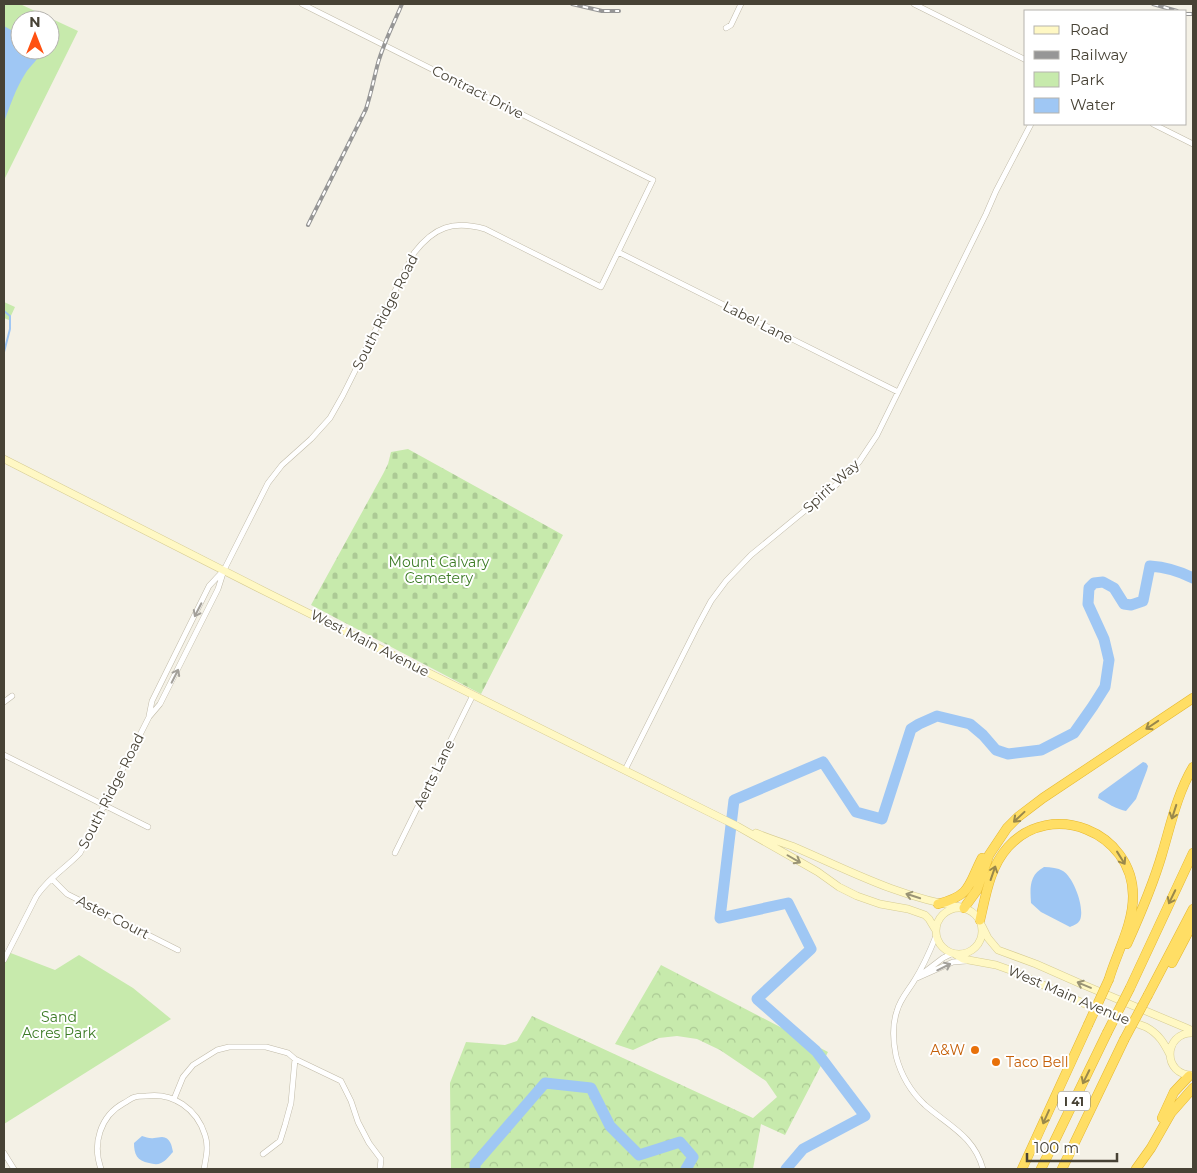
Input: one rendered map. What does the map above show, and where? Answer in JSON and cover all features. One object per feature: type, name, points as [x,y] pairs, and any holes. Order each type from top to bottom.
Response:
[{"type":"highway","points":[[962,907],[977,890],[989,855],[1018,817],[1031,806],[1193,698]]},
{"type":"highway","points":[[1022,1169],[1141,913],[1162,855],[1173,814],[1193,767]]},
{"type":"highway","points":[[981,923],[995,867],[1009,846],[1018,838],[1044,826],[1060,824],[1076,825],[1090,830],[1102,837],[1119,854],[1130,877],[1133,894],[1129,922],[1109,979]]},
{"type":"highway","points":[[938,904],[951,900],[966,890],[986,852],[999,840]]},
{"type":"highway","name":"I 41","points":[[1041,1169],[1130,988],[1193,853]]},
{"type":"highway","name":"I 41","points":[[1062,1169],[1124,1040],[1193,909]]},
{"type":"highway","points":[[1148,995],[1166,974],[1193,923]]},
{"type":"highway","points":[[1146,1155],[1174,1092],[1191,1076]]},
{"type":"highway","points":[[1136,1169],[1151,1148],[1171,1113],[1193,1088]]},
{"type":"main road","name":"West Main Avenue","points":[[4,459],[268,593],[737,826],[857,896],[880,904],[908,909],[925,915],[936,932]]},
{"type":"main road","name":"West Main Avenue","points":[[737,826],[791,846],[906,894],[938,904],[962,907]]},
{"type":"main road","points":[[962,907],[976,914],[981,923],[982,933],[976,947],[962,954],[954,954],[942,947],[936,932],[937,922],[946,910],[962,907]]},
{"type":"main road","name":"West Main Avenue","points":[[981,923],[992,944],[998,950],[1036,964],[1193,1032]]},
{"type":"main road","name":"West Main Avenue","points":[[954,954],[963,959],[996,965],[1010,970],[1085,1004],[1154,1031],[1160,1037],[1170,1055],[1171,1061],[1178,1071],[1191,1076]]},
{"type":"main road","points":[[1170,1055],[1173,1042],[1183,1034],[1193,1032]]},
{"type":"street","name":"Contract Drive","points":[[302,4],[653,180]]},
{"type":"street","points":[[726,28],[731,25],[741,4]]},
{"type":"street","points":[[914,4],[1024,59]]},
{"type":"street","name":"Spirit Way","points":[[625,770],[711,601],[726,581],[751,555],[848,474],[867,452],[878,435],[996,191],[1030,125]]},
{"type":"street","points":[[1155,125],[1193,144]]},
{"type":"street","name":"South Ridge Road","points":[[4,960],[41,888],[80,853],[149,717],[165,696],[218,589],[224,570],[268,483],[282,465],[311,439],[330,418],[414,253],[423,241],[435,232],[453,225],[471,225],[485,229],[601,287],[653,180]]},
{"type":"street","name":"Label Lane","points":[[618,252],[898,392]]},
{"type":"street","name":"South Ridge Road","points":[[149,717],[152,701],[210,586],[224,570]]},
{"type":"street","name":"Aerts Lane","points":[[395,852],[473,695]]},
{"type":"street","points":[[4,702],[12,696]]},
{"type":"street","points":[[4,755],[148,827]]},
{"type":"street","name":"Aster Court","points":[[52,879],[67,894],[178,950]]},
{"type":"street","points":[[936,932],[916,979],[900,1002],[895,1020],[894,1043],[899,1065],[909,1086],[919,1098],[970,1142],[978,1156],[982,1169]]},
{"type":"street","points":[[916,979],[943,958],[954,954]]},
{"type":"street","points":[[916,979],[953,962],[971,960]]},
{"type":"street","points":[[174,1099],[183,1076],[193,1065],[216,1050],[229,1047],[266,1047],[288,1053],[295,1059],[341,1081],[351,1101],[358,1122],[381,1159],[380,1169]]},
{"type":"street","points":[[263,1154],[280,1141],[291,1103],[295,1059]]},
{"type":"street","points":[[101,1169],[97,1159],[97,1141],[103,1123],[117,1107],[135,1097],[156,1094],[174,1099],[185,1105],[196,1116],[206,1136],[208,1153],[204,1169]]},
{"type":"street","points":[[4,1153],[14,1169]]},
{"type":"green space","points":[[4,4],[20,4],[33,10],[10,10],[10,60],[60,60],[60,23],[78,31],[4,180]]},
{"type":"green space","points":[[4,302],[15,307],[9,320],[4,318]]},
{"type":"green space","name":"Mount Calvary Cemetery","points":[[408,449],[563,535],[481,694],[311,605],[383,474],[391,452]]},
{"type":"green space","name":"Sand Acres Park","points":[[8,952],[55,970],[79,955],[133,988],[171,1019],[4,1124],[4,961]]},
{"type":"green space","points":[[661,965],[828,1052],[785,1135],[761,1124],[753,1169],[451,1169],[450,1083],[466,1042],[505,1045],[517,1041],[532,1016],[753,1118],[777,1097],[766,1081],[720,1050],[697,1039],[677,1036],[659,1038],[633,1050],[615,1044]]},
{"type":"water","points":[[4,26],[10,29],[10,60],[36,60],[19,85],[4,122]]},
{"type":"water","points":[[1143,762],[1148,766],[1147,770],[1136,799],[1126,811],[1115,808],[1098,798],[1099,794]]},
{"type":"water","points":[[1044,867],[1063,871],[1075,886],[1080,901],[1081,915],[1080,920],[1070,927],[1041,912],[1031,903],[1033,878]]},
{"type":"water","points":[[142,1136],[167,1138],[173,1152],[160,1164],[142,1161],[136,1154],[134,1143]]},
{"type":"waterway","points":[[4,311],[10,316],[10,329],[4,352]]},
{"type":"waterway","points":[[786,1169],[803,1149],[865,1116],[816,1051],[757,999],[811,949],[788,903],[720,918],[734,800],[823,762],[856,812],[882,819],[911,729],[937,716],[970,724],[996,750],[1008,754],[1041,750],[1074,733],[1105,687],[1109,660],[1104,639],[1088,604],[1089,588],[1094,583],[1103,582],[1114,588],[1124,604],[1131,605],[1143,601],[1150,566],[1162,567],[1193,578]]},
{"type":"waterway","points":[[475,1169],[475,1164],[545,1083],[591,1088],[610,1126],[639,1155],[680,1142],[693,1157],[686,1169]]},
{"type":"railway","points":[[308,225],[366,109],[380,55],[402,4]]},
{"type":"railway","points":[[572,4],[602,11],[619,11]]},
{"type":"railway","points":[[1153,4],[1174,10]]},
{"type":"railway","points":[[1187,14],[1193,14]]},
{"type":"place","name":"A&W","points":[[975,1050]]},
{"type":"place","name":"Taco Bell","points":[[996,1062]]}]
